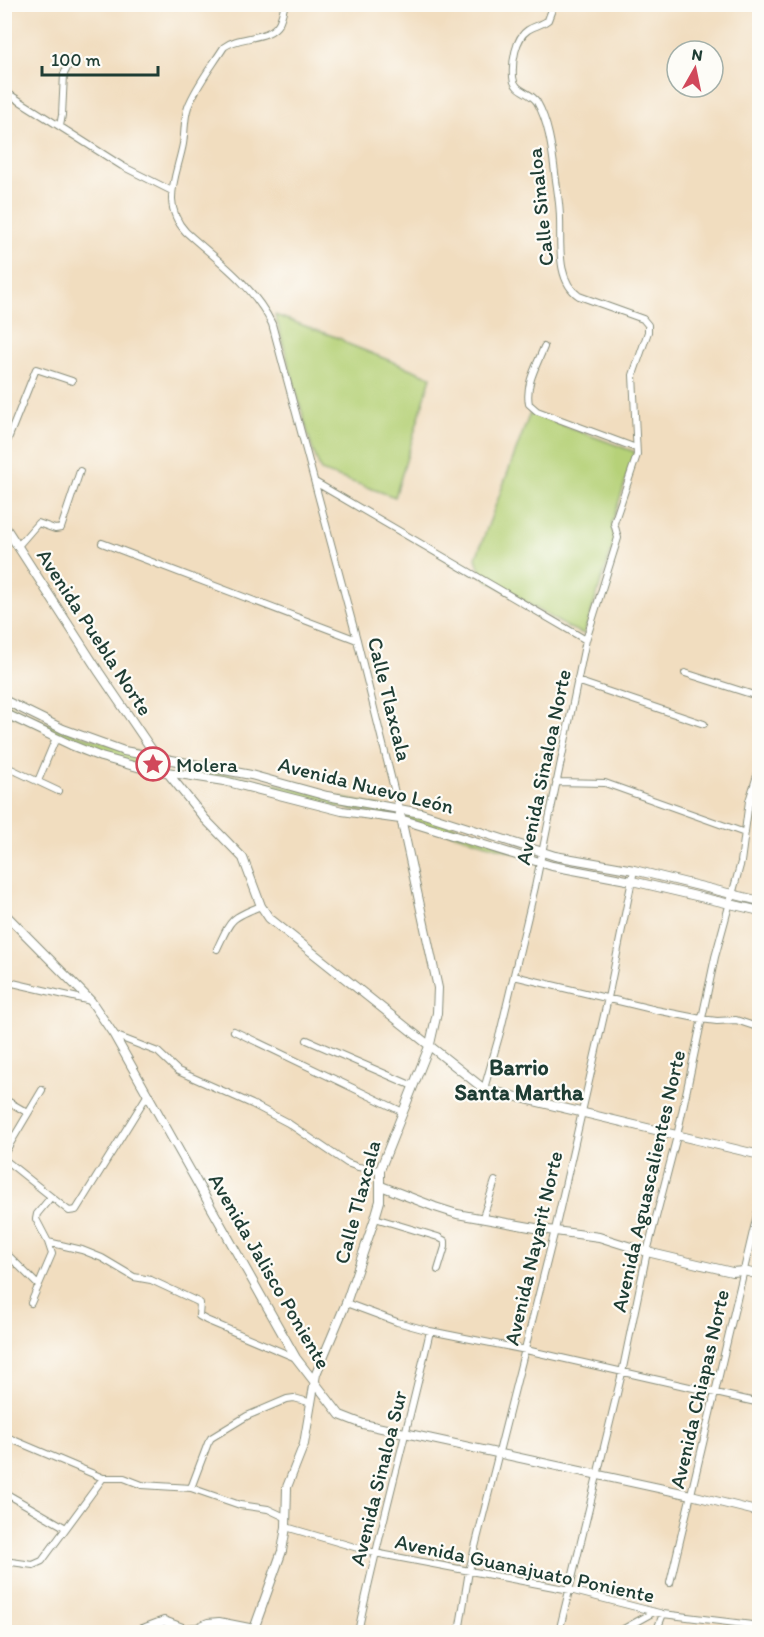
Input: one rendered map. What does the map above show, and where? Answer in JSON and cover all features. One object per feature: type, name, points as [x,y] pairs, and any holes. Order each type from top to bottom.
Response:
[{"type":"street","points":[[4,91],[122,166],[172,191],[182,147],[186,115],[194,94],[224,47],[230,42],[274,29],[280,22],[285,4]]},
{"type":"street","name":"Calle Sinaloa","points":[[554,4],[548,20],[529,28],[518,43],[513,60],[514,83],[517,88],[536,101],[552,144],[560,218],[560,251],[565,279],[570,290],[579,296],[643,319],[648,324],[648,332],[633,375],[636,452]]},
{"type":"street","points":[[60,126],[64,74],[72,58]]},
{"type":"street","name":"Calle Tlaxcala","points":[[172,191],[174,215],[177,222],[255,294],[272,324],[357,640],[399,809],[438,988],[437,1013],[430,1044],[380,1170],[380,1201],[375,1218],[346,1303],[317,1368],[304,1444],[287,1487],[286,1523],[282,1551],[254,1629]]},
{"type":"street","points":[[544,347],[530,382],[527,396],[529,404],[537,411],[636,452]]},
{"type":"street","points":[[4,449],[36,369],[72,381]]},
{"type":"street","name":"Avenida Sinaloa Norte","points":[[484,1089],[514,976],[540,863],[586,640],[618,538],[614,523],[636,452]]},
{"type":"street","points":[[18,546],[38,523],[55,529],[61,528],[80,471]]},
{"type":"street","points":[[315,482],[586,640]]},
{"type":"street","name":"Avenida Puebla Norte","points":[[4,525],[167,772],[204,819],[243,858],[261,906]]},
{"type":"street","points":[[102,543],[357,640]]},
{"type":"street","points":[[685,673],[759,697]]},
{"type":"street","points":[[577,681],[704,724]]},
{"type":"street","name":"Avenida Nuevo León","points":[[4,700],[63,729],[124,751],[251,775],[327,796],[421,813],[542,852],[634,870],[731,899],[759,911]]},
{"type":"street","name":"Avenida Nuevo León","points":[[4,713],[56,738],[122,763],[243,785],[342,811],[400,819],[540,863],[731,899],[759,901]]},
{"type":"street","points":[[38,781],[56,738]]},
{"type":"street","name":"Avenida Aguascalientes Norte","points":[[559,1632],[622,1372],[647,1252],[677,1136],[715,957],[741,862],[749,801],[759,766]]},
{"type":"street","points":[[4,772],[7,767],[58,791]]},
{"type":"street","points":[[556,782],[604,783],[745,833]]},
{"type":"street","points":[[749,801],[759,804]]},
{"type":"street","name":"Avenida Nayarit Norte","points":[[459,1632],[469,1571],[555,1230],[608,998],[634,870]]},
{"type":"street","points":[[217,949],[230,922],[236,916],[261,906],[269,918],[484,1089],[759,1155]]},
{"type":"street","name":"Avenida Jalisco Poniente","points":[[4,914],[91,1001],[114,1035],[296,1358],[340,1415],[363,1424],[691,1495],[759,1512]]},
{"type":"street","points":[[514,976],[701,1019],[736,1020],[759,1028]]},
{"type":"street","points":[[4,981],[91,1001]]},
{"type":"street","points":[[234,1031],[403,1112]]},
{"type":"street","points":[[114,1035],[158,1052],[178,1071],[288,1123],[347,1163],[380,1170]]},
{"type":"street","points":[[307,1040],[413,1086]]},
{"type":"street","points":[[4,1154],[42,1090]]},
{"type":"street","points":[[4,1159],[69,1211],[76,1210],[148,1094]]},
{"type":"street","points":[[4,1099],[28,1113]]},
{"type":"street","points":[[483,1218],[495,1181]]},
{"type":"street","points":[[381,1186],[457,1214],[599,1237],[647,1252],[732,1272],[744,1271],[759,1275]]},
{"type":"street","points":[[31,1303],[52,1254],[36,1219],[37,1214],[51,1197]]},
{"type":"street","name":"Avenida Chiapas Norte","points":[[670,1582],[759,1202]]},
{"type":"street","points":[[375,1218],[445,1241],[438,1270]]},
{"type":"street","points":[[48,1242],[82,1250],[102,1258],[134,1277],[151,1280],[196,1301],[202,1307],[200,1316],[206,1320],[296,1358]]},
{"type":"street","points":[[9,1256],[38,1285]]},
{"type":"street","points":[[346,1303],[430,1332],[526,1350],[759,1403]]},
{"type":"street","name":"Avenida Sinaloa Sur","points":[[358,1632],[375,1553],[407,1432],[430,1332]]},
{"type":"street","points":[[191,1488],[212,1438],[247,1416],[287,1399],[294,1398],[312,1403]]},
{"type":"street","name":"Avenida Guanajuato Poniente","points":[[4,1436],[103,1478],[124,1478],[142,1485],[191,1488],[240,1504],[268,1509],[286,1523],[375,1553],[570,1590],[663,1614],[759,1626]]},
{"type":"street","points":[[4,1561],[33,1565],[42,1561],[103,1478]]},
{"type":"street","points":[[7,1494],[66,1528]]},
{"type":"street","points":[[618,1632],[654,1612]]},
{"type":"street","points":[[656,1632],[663,1614]]},
{"type":"street","points":[[135,1632],[164,1620],[185,1629],[219,1622],[265,1632]]},
{"type":"green space","points":[[275,315],[341,339],[348,344],[431,377],[395,497],[321,471],[312,448]]},
{"type":"green space","points":[[530,413],[635,452],[612,523],[615,540],[584,634],[567,627],[486,579],[480,571],[476,558]]},
{"type":"green space","points":[[4,702],[57,728],[157,758],[163,769],[124,763],[5,712]]},
{"type":"green space","points":[[163,763],[201,768],[398,810],[398,817],[326,805],[290,793],[167,768]]},
{"type":"green space","points":[[402,811],[419,814],[539,854],[538,860],[403,818]]},
{"type":"place","name":"Molera","points":[[153,764]]},
{"type":"district","name":"Barrio Santa Martha","points":[[519,1080]]}]
